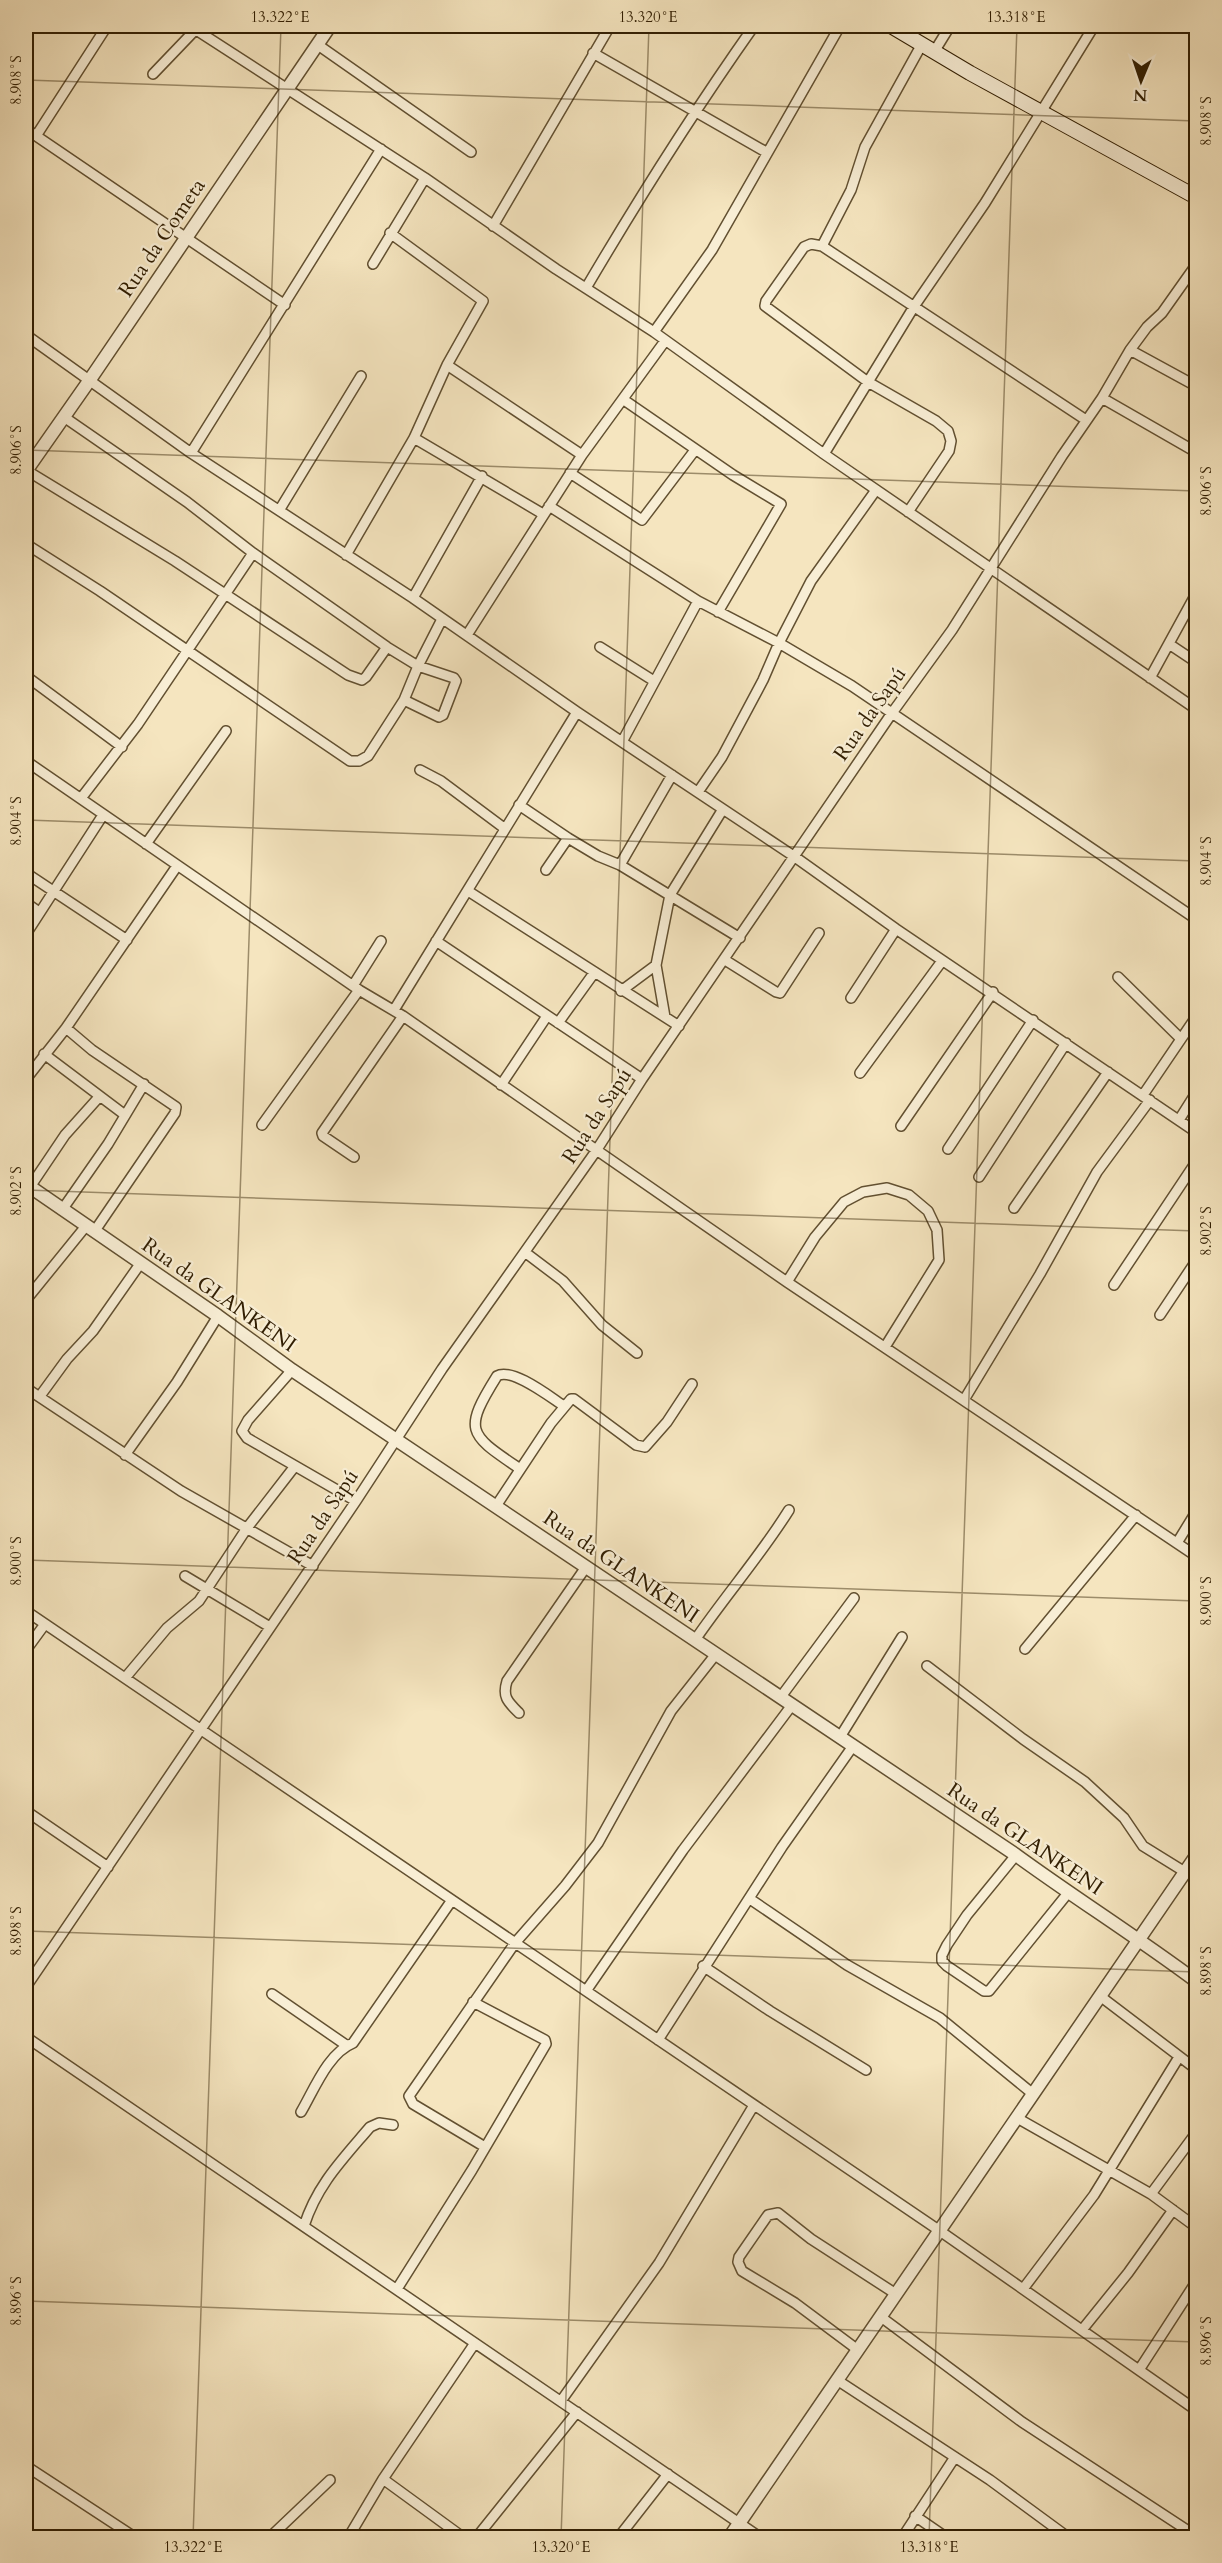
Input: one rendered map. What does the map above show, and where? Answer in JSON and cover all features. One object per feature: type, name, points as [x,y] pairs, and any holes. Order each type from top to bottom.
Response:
[{"type":"main road","points":[[891,26],[1039,111],[1197,197]]},
{"type":"street","points":[[36,136],[106,26]]},
{"type":"street","name":"Rua da Cometa","points":[[26,471],[90,381],[184,238],[330,26]]},
{"type":"street","points":[[493,226],[610,26]]},
{"type":"street","points":[[586,288],[646,186],[694,111],[754,26]]},
{"type":"street","points":[[654,332],[712,250],[840,26]]},
{"type":"street","points":[[934,52],[950,26]]},
{"type":"street","points":[[824,454],[915,305],[985,203],[1039,111],[1094,26]]},
{"type":"street","points":[[153,74],[195,27],[654,332],[824,454],[1197,709]]},
{"type":"street","points":[[822,246],[851,190],[866,147],[922,44]]},
{"type":"street","points":[[318,45],[471,152]]},
{"type":"street","points":[[593,53],[766,152]]},
{"type":"street","points":[[26,129],[285,305]]},
{"type":"street","points":[[191,453],[381,149]]},
{"type":"street","points":[[373,264],[425,178]]},
{"type":"street","points":[[346,555],[414,438],[447,365],[483,301],[390,233]]},
{"type":"street","points":[[908,512],[949,451],[951,441],[948,431],[936,421],[868,381],[765,306],[766,301],[804,247],[812,244],[822,246],[915,305],[1086,420]]},
{"type":"street","name":"Rua da Sapú","points":[[26,1988],[313,1566],[442,1370],[526,1253],[892,713],[952,630],[1102,398],[1130,350],[1197,265]]},
{"type":"street","points":[[1186,281],[1197,287]]},
{"type":"street","points":[[26,335],[191,453],[413,598],[577,712],[795,857],[942,961],[993,992],[1197,1132]]},
{"type":"street","points":[[466,635],[570,472],[665,341]]},
{"type":"street","points":[[1130,350],[1197,386]]},
{"type":"street","points":[[447,365],[582,455]]},
{"type":"street","points":[[280,509],[362,376]]},
{"type":"street","points":[[1102,398],[1197,452]]},
{"type":"street","points":[[624,400],[695,450],[781,504],[718,612]]},
{"type":"street","points":[[64,417],[187,502],[253,553],[387,647],[418,666],[454,678],[456,685],[439,717],[404,700]]},
{"type":"street","points":[[414,438],[546,510],[698,601],[778,643],[852,686],[1197,919]]},
{"type":"street","points":[[570,472],[642,520],[695,450]]},
{"type":"street","points":[[26,471],[175,561],[354,678],[362,680],[366,677],[387,647]]},
{"type":"street","points":[[413,598],[482,476]]},
{"type":"street","points":[[698,792],[722,757],[763,680],[778,643],[811,581],[876,490]]},
{"type":"street","points":[[26,544],[100,591],[350,761],[359,761],[368,756],[404,700],[442,619]]},
{"type":"street","points":[[82,797],[122,747],[253,553]]},
{"type":"street","points":[[1150,678],[1197,594]]},
{"type":"street","points":[[622,742],[698,601]]},
{"type":"street","points":[[1169,644],[1197,662]]},
{"type":"street","points":[[600,647],[654,681]]},
{"type":"street","points":[[26,676],[122,747]]},
{"type":"street","points":[[394,1010],[577,712]]},
{"type":"street","points":[[146,844],[226,731]]},
{"type":"street","points":[[26,761],[82,797],[103,815],[177,866],[403,1016],[787,1282],[1197,1556]]},
{"type":"street","points":[[420,770],[441,781],[504,828]]},
{"type":"street","points":[[620,865],[672,775]]},
{"type":"street","points":[[519,805],[568,838],[620,865],[740,938]]},
{"type":"street","points":[[665,1017],[656,965],[670,895],[723,809]]},
{"type":"street","points":[[26,934],[103,815]]},
{"type":"street","points":[[546,870],[568,838]]},
{"type":"street","points":[[26,1079],[66,1028],[177,866]]},
{"type":"street","points":[[26,873],[127,940]]},
{"type":"street","points":[[468,891],[679,1026]]},
{"type":"street","points":[[26,903],[39,912]]},
{"type":"street","points":[[851,998],[896,929]]},
{"type":"street","points":[[725,960],[780,993],[819,933]]},
{"type":"street","points":[[262,1125],[357,987],[381,941]]},
{"type":"street","points":[[436,941],[642,1079]]},
{"type":"street","points":[[860,1073],[942,961]]},
{"type":"street","points":[[621,991],[656,965]]},
{"type":"street","points":[[558,1023],[594,973]]},
{"type":"street","points":[[1118,977],[1180,1038]]},
{"type":"street","points":[[901,1126],[993,992]]},
{"type":"street","points":[[354,1157],[322,1133],[403,1016]]},
{"type":"street","points":[[501,1085],[548,1016]]},
{"type":"street","points":[[964,1400],[1040,1274],[1097,1172],[1146,1097],[1180,1038],[1197,1017]]},
{"type":"street","points":[[948,1149],[1033,1020]]},
{"type":"street","points":[[26,1300],[90,1229],[176,1110],[176,1107],[92,1050],[66,1028]]},
{"type":"street","points":[[979,1177],[1066,1043]]},
{"type":"street","points":[[44,1054],[125,1115]]},
{"type":"street","points":[[1014,1208],[1108,1072]]},
{"type":"street","points":[[62,1210],[108,1144],[144,1084]]},
{"type":"street","points":[[1179,1120],[1197,1093]]},
{"type":"street","points":[[28,1186],[65,1135],[99,1097]]},
{"type":"street","points":[[1114,1285],[1197,1162]]},
{"type":"street","name":"Rua da GLANKENI","points":[[28,1186],[218,1316],[292,1370],[840,1737],[1068,1893],[1139,1938],[1197,1981]]},
{"type":"street","points":[[787,1282],[815,1237],[844,1202],[863,1192],[887,1188],[909,1195],[928,1211],[937,1230],[939,1260],[885,1347]]},
{"type":"street","points":[[526,1253],[563,1281],[602,1325],[637,1353]]},
{"type":"street","points":[[1160,1315],[1197,1261]]},
{"type":"street","points":[[40,1396],[67,1359],[93,1331],[140,1264]]},
{"type":"street","points":[[125,1455],[177,1382],[218,1316]]},
{"type":"street","points":[[292,1370],[242,1428],[247,1438],[356,1501]]},
{"type":"street","points":[[520,1469],[483,1443],[477,1435],[480,1404],[497,1376],[507,1373],[525,1381],[564,1406]]},
{"type":"street","points":[[496,1506],[570,1399],[574,1399],[636,1445],[645,1447],[667,1422],[692,1383]]},
{"type":"street","points":[[26,1388],[181,1491],[313,1566]]},
{"type":"street","points":[[125,1678],[167,1628],[193,1607],[207,1590],[247,1528],[295,1466]]},
{"type":"street","points":[[695,1640],[729,1591],[765,1547],[789,1510]]},
{"type":"street","points":[[1177,1543],[1197,1512]]},
{"type":"street","points":[[1025,1649],[1136,1515]]},
{"type":"street","points":[[519,1713],[506,1699],[504,1691],[507,1682],[586,1567]]},
{"type":"street","points":[[185,1576],[237,1605],[270,1627]]},
{"type":"street","points":[[780,1698],[854,1598]]},
{"type":"street","points":[[26,1611],[940,2231],[1197,2410]]},
{"type":"street","points":[[26,1650],[45,1624]]},
{"type":"street","points":[[840,1737],[902,1637]]},
{"type":"street","points":[[484,2147],[413,2104],[408,2096],[451,2038],[514,1943],[565,1886],[598,1844],[671,1711],[716,1654]]},
{"type":"street","points":[[927,1666],[1085,1782],[1124,1818],[1143,1846],[1185,1872]]},
{"type":"street","points":[[586,1991],[683,1850],[792,1705]]},
{"type":"street","points":[[658,2040],[817,1794],[853,1746]]},
{"type":"street","points":[[26,1811],[108,1867]]},
{"type":"street","points":[[1016,1856],[967,1915],[947,1945],[942,1961],[947,1966],[984,1991],[989,1991],[1068,1893]]},
{"type":"street","points":[[729,2538],[1197,1856]]},
{"type":"street","points":[[750,1899],[847,1965],[940,2018],[1033,2094]]},
{"type":"street","points":[[301,2112],[327,2069],[346,2045],[353,2043],[452,1900]]},
{"type":"street","points":[[704,1966],[770,2011],[866,2070]]},
{"type":"street","points":[[272,1994],[346,2045]]},
{"type":"street","points":[[1100,1996],[1197,2069]]},
{"type":"street","points":[[397,2289],[546,2042],[473,2002]]},
{"type":"street","points":[[26,2037],[761,2538]]},
{"type":"street","points":[[1023,2289],[1094,2195],[1179,2057]]},
{"type":"street","points":[[561,2401],[618,2318],[654,2271],[754,2105]]},
{"type":"street","points":[[1017,2118],[1151,2194],[1197,2227]]},
{"type":"street","points":[[304,2226],[311,2204],[324,2181],[370,2127],[378,2123],[393,2125]]},
{"type":"street","points":[[1151,2194],[1197,2133]]},
{"type":"street","points":[[1082,2330],[1128,2273],[1173,2210]]},
{"type":"street","points":[[858,2350],[795,2303],[742,2271],[738,2262],[739,2257],[768,2215],[772,2212],[778,2213],[811,2239],[896,2295]]},
{"type":"street","points":[[1139,2370],[1197,2282]]},
{"type":"street","points":[[881,2318],[1022,2422],[1197,2536]]},
{"type":"street","points":[[348,2538],[383,2479],[475,2343]]},
{"type":"street","points":[[837,2380],[990,2480],[1069,2538]]},
{"type":"street","points":[[476,2538],[578,2412]]},
{"type":"street","points":[[902,2538],[955,2457]]},
{"type":"street","points":[[26,2466],[136,2538]]},
{"type":"street","points":[[618,2538],[668,2474]]},
{"type":"street","points":[[383,2479],[465,2538]]},
{"type":"street","points":[[269,2538],[330,2480]]},
{"type":"street","points":[[915,2517],[947,2538]]}]
